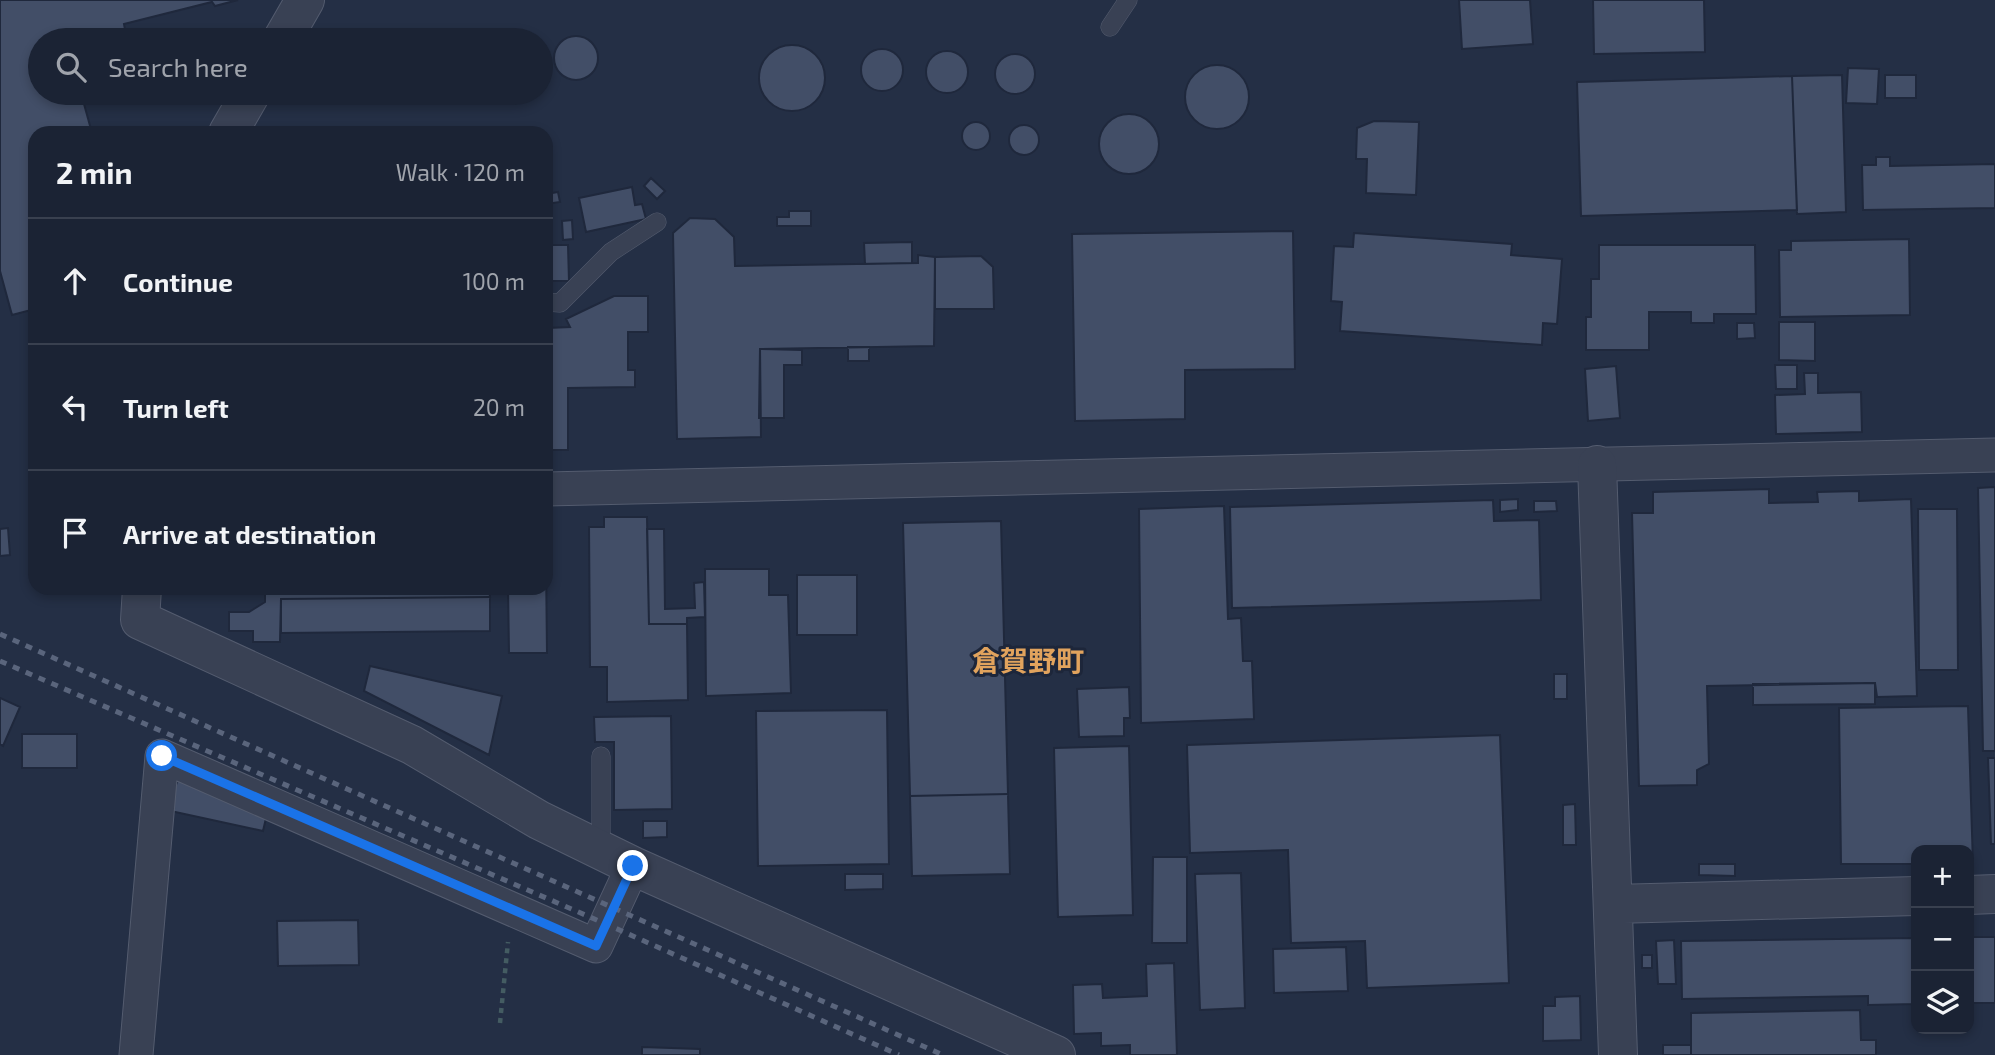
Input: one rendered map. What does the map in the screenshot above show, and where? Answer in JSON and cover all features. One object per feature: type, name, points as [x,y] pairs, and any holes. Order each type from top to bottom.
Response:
[{"type":"street","points":[[289,28],[305,0]]},
{"type":"street","points":[[232,126],[244,105]]},
{"type":"street","points":[[553,489],[1995,454]]},
{"type":"street","points":[[1597,465],[1618,1055]]},
{"type":"street","points":[[142,595],[140,620],[412,745],[539,820],[617,858],[1056,1055]]},
{"type":"street","points":[[136,1055],[162,756],[596,946],[617,858]]},
{"type":"street","points":[[1974,895],[1995,894]]},
{"type":"street","points":[[1614,905],[1911,896]]},
{"type":"lane","points":[[1110,26],[1128,0]]},
{"type":"lane","points":[[553,302],[560,303],[611,252],[657,222]]},
{"type":"lane","points":[[601,756],[617,858]]},
{"type":"path","points":[[500,1023],[510,929],[517,912]]},
{"type":"building","points":[[0,0],[238,0],[215,6],[212,2],[124,24],[125,28],[28,28],[28,105],[84,105],[90,126],[28,126],[28,311],[12,315],[0,271]]},
{"type":"building","points":[[1459,0],[1530,0],[1533,44],[1462,49]]},
{"type":"building","points":[[1593,0],[1704,0],[1705,52],[1594,54]]},
{"type":"building","points":[[576,36],[592,42],[598,58],[592,74],[576,80],[560,74],[554,58],[560,42]]},
{"type":"building","points":[[792,45],[805,48],[815,55],[822,65],[825,78],[822,91],[815,101],[805,108],[792,111],[779,108],[769,101],[762,91],[759,78],[762,65],[769,55],[779,48]]},
{"type":"building","points":[[882,49],[897,55],[903,70],[897,85],[882,91],[867,85],[861,70],[867,55]]},
{"type":"building","points":[[947,51],[962,57],[968,72],[962,87],[947,93],[932,87],[926,72],[932,57]]},
{"type":"building","points":[[1015,54],[1023,55],[1029,60],[1034,66],[1034,82],[1029,88],[1023,93],[1015,94],[1007,93],[1001,88],[996,82],[995,74],[996,66],[1001,60],[1007,55]]},
{"type":"building","points":[[1211,65],[1223,65],[1240,74],[1247,85],[1247,109],[1240,120],[1223,129],[1211,129],[1199,124],[1190,115],[1185,103],[1185,91],[1190,79],[1199,70]]},
{"type":"building","points":[[1848,68],[1879,69],[1877,104],[1846,103]]},
{"type":"building","points":[[1842,75],[1846,212],[1797,214],[1792,76]]},
{"type":"building","points":[[1885,75],[1916,75],[1916,98],[1885,98]]},
{"type":"building","points":[[1792,76],[1797,210],[1581,216],[1577,82]]},
{"type":"building","points":[[1123,114],[1135,114],[1154,127],[1159,144],[1157,156],[1146,169],[1135,174],[1123,174],[1104,161],[1099,150],[1099,138],[1112,119]]},
{"type":"building","points":[[1374,121],[1419,122],[1416,195],[1366,193],[1367,159],[1356,159],[1357,128]]},
{"type":"building","points":[[976,122],[986,126],[990,136],[986,146],[976,150],[966,146],[962,136],[966,126]]},
{"type":"building","points":[[1024,125],[1030,126],[1038,134],[1038,146],[1030,154],[1024,155],[1018,154],[1010,146],[1009,140],[1010,134],[1018,126]]},
{"type":"building","points":[[1876,157],[1890,157],[1890,166],[1995,164],[1995,208],[1863,210],[1862,165],[1876,165]]},
{"type":"building","points":[[651,178],[665,191],[657,199],[644,186]]},
{"type":"building","points":[[632,187],[635,205],[642,204],[646,219],[586,232],[579,198]]},
{"type":"building","points":[[558,192],[560,202],[553,203],[553,193]]},
{"type":"building","points":[[789,211],[811,211],[811,226],[777,226],[777,217],[789,217]]},
{"type":"building","points":[[690,218],[715,219],[734,237],[735,266],[918,263],[918,255],[935,257],[934,346],[760,349],[761,437],[677,439],[673,233]]},
{"type":"building","points":[[572,220],[573,239],[563,240],[562,221]]},
{"type":"building","points":[[1293,231],[1295,369],[1185,370],[1185,419],[1075,421],[1072,234]]},
{"type":"building","points":[[1354,233],[1512,244],[1511,255],[1562,259],[1557,324],[1543,323],[1542,345],[1340,331],[1342,302],[1331,301],[1334,246],[1353,247]]},
{"type":"building","points":[[1909,239],[1910,315],[1780,317],[1779,250],[1791,250],[1791,241]]},
{"type":"building","points":[[912,242],[912,263],[865,264],[864,243]]},
{"type":"building","points":[[553,245],[568,245],[569,281],[553,281]]},
{"type":"building","points":[[1599,245],[1755,245],[1756,314],[1714,314],[1714,323],[1691,323],[1691,312],[1649,312],[1649,350],[1586,350],[1586,317],[1591,317],[1591,279],[1599,279]]},
{"type":"building","points":[[981,256],[993,267],[994,309],[935,309],[935,257]]},
{"type":"building","points":[[614,296],[648,296],[648,332],[628,332],[628,370],[635,370],[635,387],[568,388],[568,450],[553,450],[553,328],[570,327],[566,319]]},
{"type":"building","points":[[1779,322],[1815,322],[1815,361],[1779,360]]},
{"type":"building","points":[[1737,323],[1754,323],[1755,338],[1737,339]]},
{"type":"building","points":[[848,347],[869,347],[869,361],[848,361]]},
{"type":"building","points":[[760,349],[802,350],[802,365],[784,365],[784,418],[759,418]]},
{"type":"building","points":[[1775,365],[1797,365],[1797,389],[1776,389]]},
{"type":"building","points":[[1616,366],[1620,418],[1588,421],[1585,369]]},
{"type":"building","points":[[1804,373],[1818,373],[1818,393],[1861,392],[1862,432],[1776,434],[1775,395],[1805,394]]},
{"type":"building","points":[[1995,487],[1995,751],[1983,751],[1978,488]]},
{"type":"building","points":[[1769,489],[1769,503],[1818,502],[1817,492],[1859,491],[1859,501],[1911,499],[1917,696],[1877,697],[1875,683],[1707,686],[1709,764],[1697,770],[1697,785],[1639,786],[1632,513],[1653,513],[1653,492]]},
{"type":"building","points":[[1518,499],[1518,510],[1500,512],[1500,500]]},
{"type":"building","points":[[1493,500],[1494,521],[1539,520],[1541,600],[1232,608],[1230,507]]},
{"type":"building","points":[[1534,501],[1556,501],[1557,511],[1534,512]]},
{"type":"building","points":[[1224,506],[1228,619],[1241,618],[1243,661],[1252,661],[1254,719],[1141,723],[1139,509]]},
{"type":"building","points":[[1918,509],[1957,509],[1958,670],[1919,670]]},
{"type":"building","points":[[604,517],[647,517],[649,624],[687,624],[688,700],[607,702],[607,667],[590,667],[589,527],[604,527]]},
{"type":"building","points":[[1001,521],[1008,794],[910,796],[903,523]]},
{"type":"building","points":[[8,528],[10,555],[0,556],[0,529]]},
{"type":"building","points":[[647,529],[664,529],[665,609],[695,608],[694,583],[704,582],[705,617],[687,618],[687,624],[649,624]]},
{"type":"building","points":[[705,569],[769,569],[769,595],[788,595],[791,693],[706,696]]},
{"type":"building","points":[[797,575],[857,575],[857,635],[797,635]]},
{"type":"building","points":[[265,595],[490,597],[281,599],[280,642],[253,642],[253,631],[229,631],[229,612],[249,612],[265,602]]},
{"type":"building","points":[[508,595],[546,595],[547,653],[509,653]]},
{"type":"building","points":[[490,597],[490,631],[281,633],[281,599]]},
{"type":"building","points":[[370,666],[502,696],[489,755],[364,691]]},
{"type":"building","points":[[1554,674],[1567,674],[1567,699],[1554,699]]},
{"type":"building","points":[[1875,683],[1875,704],[1753,705],[1753,684]]},
{"type":"building","points":[[1129,687],[1130,718],[1124,718],[1124,736],[1079,737],[1077,689]]},
{"type":"building","points":[[0,698],[20,707],[3,746],[0,744]]},
{"type":"building","points":[[1968,706],[1972,845],[1911,845],[1911,864],[1841,864],[1839,708]]},
{"type":"building","points":[[887,710],[889,864],[758,866],[756,711]]},
{"type":"building","points":[[671,716],[672,809],[614,810],[614,742],[595,742],[594,717]]},
{"type":"building","points":[[22,734],[77,734],[77,768],[22,768]]},
{"type":"building","points":[[1500,735],[1509,983],[1367,988],[1365,941],[1291,943],[1288,850],[1190,853],[1187,745]]},
{"type":"building","points":[[1129,746],[1133,915],[1058,917],[1054,748]]},
{"type":"building","points":[[1988,758],[1995,758],[1995,844],[1991,844]]},
{"type":"building","points":[[180,775],[267,814],[263,831],[166,810]]},
{"type":"building","points":[[1008,794],[1010,874],[912,876],[910,796]]},
{"type":"building","points":[[1575,804],[1576,845],[1563,845],[1563,805]]},
{"type":"building","points":[[643,821],[667,821],[667,837],[643,838]]},
{"type":"building","points":[[1153,857],[1187,857],[1187,943],[1152,943]]},
{"type":"building","points":[[1699,864],[1735,864],[1735,876],[1699,875]]},
{"type":"building","points":[[1241,873],[1245,1008],[1200,1010],[1195,874]]},
{"type":"building","points":[[845,874],[883,874],[883,889],[845,890]]},
{"type":"building","points":[[358,920],[359,965],[278,966],[277,921]]},
{"type":"building","points":[[1974,937],[1995,937],[1995,1003],[1974,1003]]},
{"type":"building","points":[[1911,938],[1911,1004],[1868,1005],[1868,996],[1682,999],[1681,941]]},
{"type":"building","points":[[1674,940],[1676,984],[1658,984],[1656,941]]},
{"type":"building","points":[[1346,947],[1348,991],[1274,993],[1273,949]]},
{"type":"building","points":[[1642,955],[1652,955],[1652,968],[1642,968]]},
{"type":"building","points":[[1174,963],[1177,1055],[1130,1055],[1130,1045],[1101,1046],[1101,1033],[1074,1034],[1073,985],[1102,984],[1103,998],[1147,996],[1146,964]]},
{"type":"building","points":[[1580,996],[1581,1040],[1543,1041],[1543,1006],[1555,1006],[1555,997]]},
{"type":"building","points":[[1860,1010],[1861,1040],[1876,1040],[1876,1055],[1691,1055],[1691,1013]]},
{"type":"building","points":[[1663,1045],[1691,1045],[1691,1055],[1663,1055]]},
{"type":"building","points":[[642,1047],[700,1049],[700,1055],[642,1055]]},
{"type":"railway","points":[[0,634],[943,1055]]},
{"type":"railway","points":[[0,661],[606,924],[899,1055]]},
{"type":"district","name":"倉賀野町","points":[[1028,661]]},
{"type":"route","points":[[162,756],[596,946],[633,866]]}]
